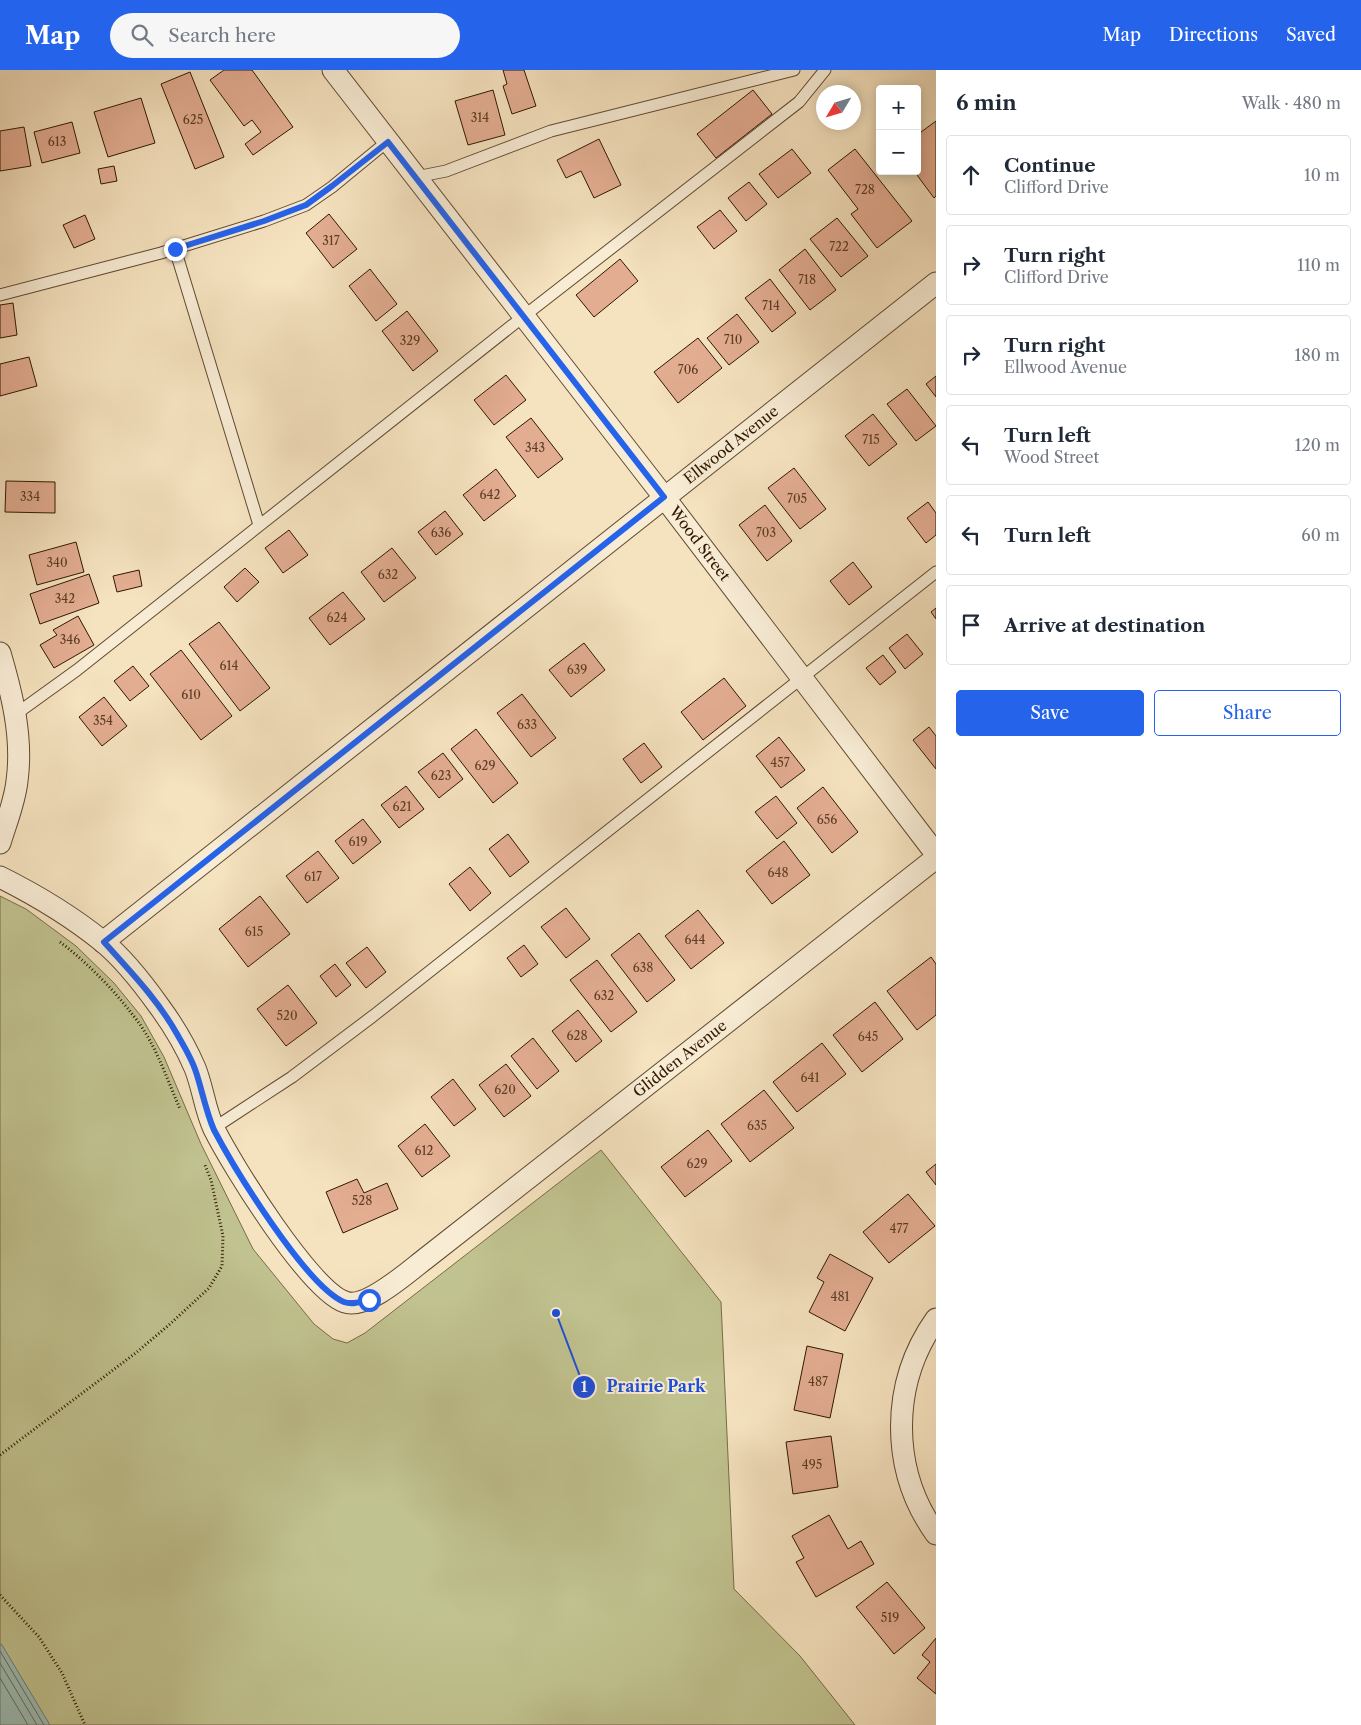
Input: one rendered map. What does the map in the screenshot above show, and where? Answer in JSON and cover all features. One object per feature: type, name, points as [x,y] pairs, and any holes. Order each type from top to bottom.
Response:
[{"type":"street","name":"Wood Street","points":[[333,70],[664,497],[936,854]]},
{"type":"street","name":"Ellwood Avenue","points":[[104,942],[936,283]]},
{"type":"street","points":[[0,653],[16,714],[19,755],[17,782],[0,843]]},
{"type":"street","name":"Glidden Avenue","points":[[0,877],[68,917],[104,942],[141,984],[159,1006],[177,1034],[195,1069],[214,1128],[254,1198],[313,1276],[338,1299],[346,1303],[357,1304],[369,1300],[425,1259],[936,858]]},
{"type":"street","points":[[936,1319],[913,1361],[905,1393],[902,1429],[904,1459],[910,1487],[924,1517],[936,1534]]},
{"type":"lane","points":[[416,177],[446,171],[551,131],[794,70]]},
{"type":"lane","points":[[16,714],[77,670],[524,316],[799,102],[824,70]]},
{"type":"lane","points":[[0,295],[175,249],[264,221],[306,205],[388,142]]},
{"type":"lane","points":[[175,249],[259,525]]},
{"type":"lane","points":[[214,1128],[292,1077],[373,1016],[936,572]]},
{"type":"path","points":[[57,940],[77,955],[105,982],[136,1019],[159,1060],[180,1110]]},
{"type":"path","points":[[0,1455],[136,1352],[209,1288],[222,1266],[223,1236],[211,1180],[201,1158]]},
{"type":"path","points":[[0,1596],[40,1637],[62,1673],[85,1725]]},
{"type":"green space","points":[[0,896],[26,909],[76,946],[114,983],[141,1016],[164,1057],[201,1144],[253,1249],[314,1324],[333,1339],[347,1343],[365,1333],[601,1150],[721,1302],[734,1589],[800,1656],[855,1725],[0,1725]]},
{"type":"water","points":[[0,1644],[2,1645],[50,1725],[0,1725]]},
{"type":"building","points":[[224,70],[252,70],[293,127],[253,155],[245,144],[261,132],[252,120],[244,126],[210,80]]},
{"type":"building","points":[[503,70],[524,70],[536,106],[512,114],[503,86],[507,84]]},
{"type":"building","points":[[190,72],[224,157],[195,169],[161,84]]},
{"type":"building","points":[[493,90],[505,135],[468,145],[455,101]]},
{"type":"building","points":[[753,90],[772,114],[716,158],[697,134]]},
{"type":"building","points":[[141,98],[155,143],[108,157],[94,112]]},
{"type":"building","points":[[936,121],[936,196],[934,198],[917,175],[921,175],[921,132]]},
{"type":"building","points":[[72,122],[80,153],[42,163],[34,132]]},
{"type":"building","points":[[24,127],[31,166],[0,171],[0,131]]},
{"type":"building","points":[[599,139],[621,185],[594,198],[581,171],[566,178],[557,160]]},
{"type":"building","points":[[792,149],[811,173],[778,198],[759,174]]},
{"type":"building","points":[[855,149],[912,221],[877,248],[851,214],[858,209],[828,170]]},
{"type":"building","points":[[114,166],[117,181],[101,184],[98,169]]},
{"type":"building","points":[[749,182],[767,204],[746,221],[728,198]]},
{"type":"building","points":[[720,210],[737,231],[714,249],[697,227]]},
{"type":"building","points":[[329,214],[357,249],[333,268],[306,233]]},
{"type":"building","points":[[85,215],[95,239],[74,248],[63,225]]},
{"type":"building","points":[[837,218],[868,256],[841,277],[810,239]]},
{"type":"building","points":[[805,249],[836,290],[810,310],[779,270]]},
{"type":"building","points":[[620,259],[638,281],[594,317],[576,295]]},
{"type":"building","points":[[370,269],[397,304],[376,321],[349,286]]},
{"type":"building","points":[[770,279],[796,313],[772,332],[745,298]]},
{"type":"building","points":[[13,303],[17,335],[0,338],[0,305]]},
{"type":"building","points":[[407,311],[438,351],[413,371],[382,331]]},
{"type":"building","points":[[737,314],[759,342],[729,365],[707,338]]},
{"type":"building","points":[[698,338],[722,368],[678,403],[654,372]]},
{"type":"building","points":[[29,357],[37,386],[0,396],[0,364]]},
{"type":"building","points":[[506,375],[526,400],[494,425],[474,400]]},
{"type":"building","points":[[936,376],[936,397],[926,384]]},
{"type":"building","points":[[907,389],[936,426],[916,441],[887,404]]},
{"type":"building","points":[[873,414],[897,444],[869,466],[845,436]]},
{"type":"building","points":[[531,418],[563,459],[538,478],[506,437]]},
{"type":"building","points":[[794,468],[826,509],[800,529],[768,488]]},
{"type":"building","points":[[496,469],[516,496],[484,521],[463,495]]},
{"type":"building","points":[[6,481],[55,482],[55,513],[5,512]]},
{"type":"building","points":[[928,502],[936,513],[936,535],[926,543],[907,518]]},
{"type":"building","points":[[765,505],[792,541],[767,561],[739,525]]},
{"type":"building","points":[[445,511],[463,534],[436,555],[418,532]]},
{"type":"building","points":[[289,530],[308,555],[283,573],[265,548]]},
{"type":"building","points":[[76,542],[84,572],[37,585],[29,555]]},
{"type":"building","points":[[392,548],[416,578],[384,602],[361,572]]},
{"type":"building","points":[[853,562],[872,587],[849,605],[830,581]]},
{"type":"building","points":[[245,568],[259,582],[237,602],[224,587]]},
{"type":"building","points":[[139,570],[142,586],[117,592],[113,576]]},
{"type":"building","points":[[89,574],[99,603],[40,624],[30,594]]},
{"type":"building","points":[[343,592],[365,619],[330,645],[309,618]]},
{"type":"building","points":[[936,608],[936,619],[931,612]]},
{"type":"building","points":[[78,616],[94,645],[54,668],[40,645],[57,635],[53,630]]},
{"type":"building","points":[[219,622],[270,688],[240,711],[189,644]]},
{"type":"building","points":[[907,634],[923,654],[905,669],[889,648]]},
{"type":"building","points":[[584,643],[605,670],[571,697],[549,670]]},
{"type":"building","points":[[181,650],[232,716],[201,740],[150,674]]},
{"type":"building","points":[[883,655],[896,672],[880,685],[866,668]]},
{"type":"building","points":[[133,666],[149,686],[130,701],[114,681]]},
{"type":"building","points":[[724,678],[746,706],[703,740],[681,712]]},
{"type":"building","points":[[522,694],[556,738],[531,757],[497,713]]},
{"type":"building","points":[[104,697],[127,726],[102,746],[79,717]]},
{"type":"building","points":[[929,727],[936,736],[936,769],[913,740]]},
{"type":"building","points":[[476,729],[518,783],[493,803],[451,749]]},
{"type":"building","points":[[779,737],[805,770],[781,788],[756,756]]},
{"type":"building","points":[[644,743],[662,767],[641,783],[623,759]]},
{"type":"building","points":[[443,753],[463,779],[439,798],[418,772]]},
{"type":"building","points":[[406,786],[424,809],[399,828],[381,805]]},
{"type":"building","points":[[823,787],[858,832],[832,853],[797,808]]},
{"type":"building","points":[[776,796],[797,823],[777,839],[755,812]]},
{"type":"building","points":[[363,819],[381,842],[353,864],[335,841]]},
{"type":"building","points":[[508,834],[529,862],[510,877],[489,849]]},
{"type":"building","points":[[784,841],[810,875],[772,904],[746,871]]},
{"type":"building","points":[[318,851],[339,878],[307,903],[286,876]]},
{"type":"building","points":[[470,867],[491,893],[470,911],[449,884]]},
{"type":"building","points":[[260,896],[290,934],[248,967],[219,929]]},
{"type":"building","points":[[566,908],[590,939],[566,958],[541,927]]},
{"type":"building","points":[[698,910],[724,943],[691,969],[665,936]]},
{"type":"building","points":[[639,933],[675,980],[647,1002],[611,955]]},
{"type":"building","points":[[524,945],[538,964],[521,977],[507,958]]},
{"type":"building","points":[[367,947],[386,972],[366,988],[346,963]]},
{"type":"building","points":[[931,957],[936,964],[936,1015],[917,1030],[887,991]]},
{"type":"building","points":[[597,960],[637,1012],[611,1032],[570,980]]},
{"type":"building","points":[[335,964],[351,985],[336,997],[320,976]]},
{"type":"building","points":[[288,985],[317,1023],[286,1046],[257,1009]]},
{"type":"building","points":[[875,1002],[903,1039],[862,1072],[833,1035]]},
{"type":"building","points":[[578,1010],[602,1041],[576,1062],[552,1031]]},
{"type":"building","points":[[533,1038],[559,1071],[537,1089],[511,1056]]},
{"type":"building","points":[[822,1043],[846,1074],[797,1112],[773,1082]]},
{"type":"building","points":[[506,1064],[531,1096],[504,1117],[479,1085]]},
{"type":"building","points":[[453,1079],[476,1109],[454,1126],[431,1097]]},
{"type":"building","points":[[764,1090],[794,1128],[750,1162],[721,1124]]},
{"type":"building","points":[[425,1124],[450,1156],[422,1177],[398,1146]]},
{"type":"building","points":[[708,1130],[732,1161],[685,1197],[661,1167]]},
{"type":"building","points":[[936,1164],[936,1185],[926,1172]]},
{"type":"building","points":[[357,1179],[364,1193],[387,1183],[398,1209],[343,1233],[326,1192]]},
{"type":"building","points":[[908,1194],[935,1226],[889,1263],[863,1232]]},
{"type":"building","points":[[830,1254],[873,1278],[845,1331],[809,1312],[824,1282],[817,1278]]},
{"type":"building","points":[[807,1346],[843,1354],[830,1418],[794,1410]]},
{"type":"building","points":[[831,1436],[838,1487],[793,1494],[786,1442]]},
{"type":"building","points":[[829,1515],[848,1549],[861,1541],[874,1564],[816,1597],[796,1562],[804,1558],[792,1536]]},
{"type":"building","points":[[887,1582],[925,1628],[894,1654],[856,1607]]},
{"type":"building","points":[[936,1638],[936,1694],[917,1678],[930,1662],[922,1655]]},
{"type":"place","name":"Prairie Park","points":[[556,1313]]},
{"type":"route","points":[[175,249],[264,221],[306,205],[388,142],[664,497],[104,942],[159,1006],[177,1034],[195,1069],[214,1128],[254,1198],[284,1240],[313,1276],[338,1299],[346,1303],[357,1304],[369,1300]]}]
